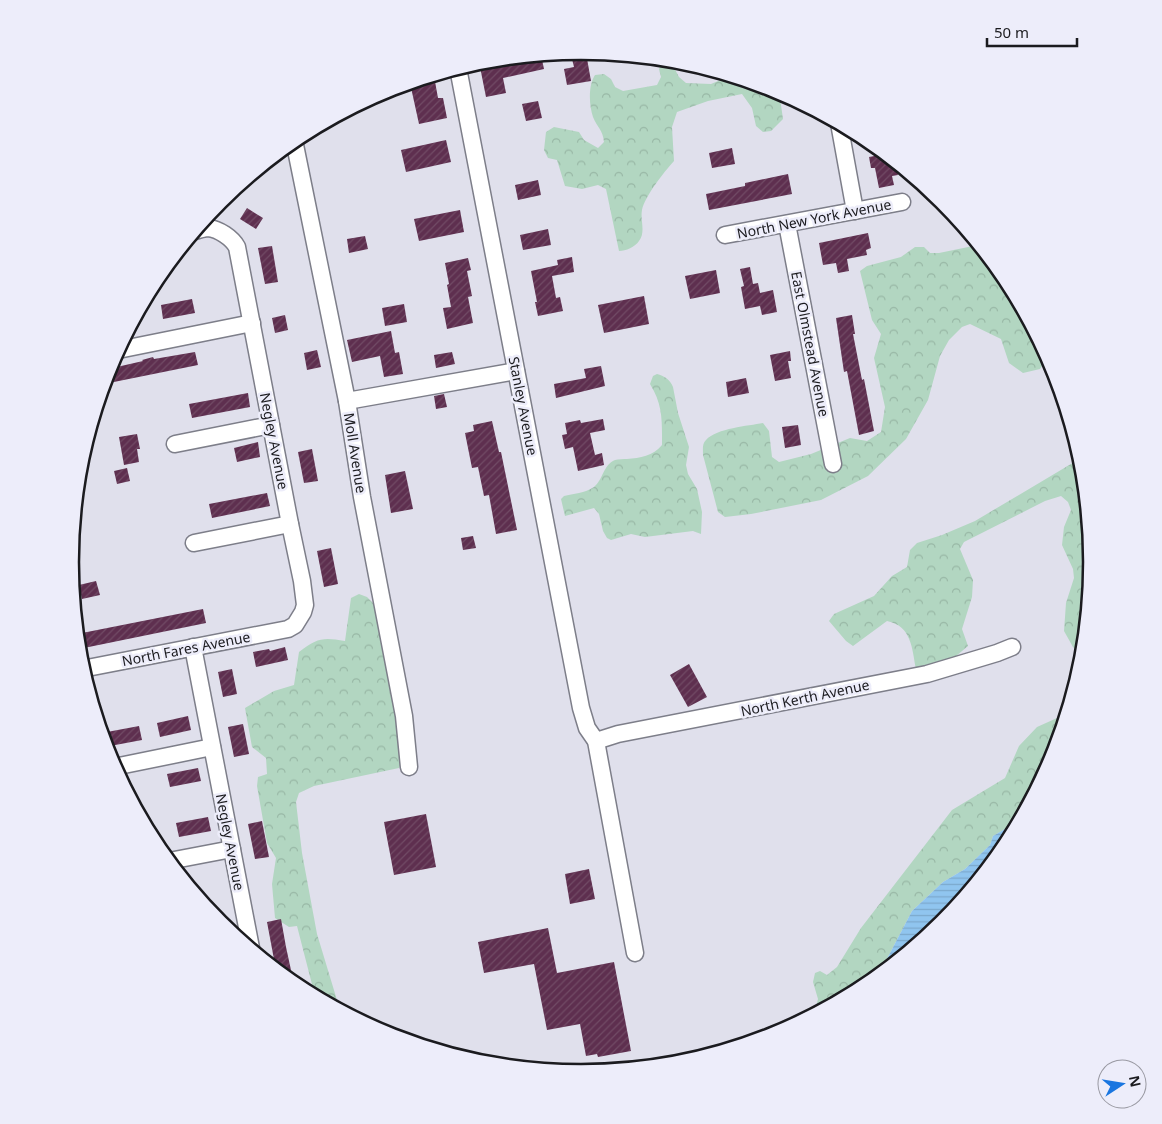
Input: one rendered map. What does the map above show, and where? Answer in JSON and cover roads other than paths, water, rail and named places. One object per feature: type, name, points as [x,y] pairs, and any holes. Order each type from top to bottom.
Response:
[{"type":"street","name":"Stanley Avenue","points":[[459,75],[581,708],[587,728],[596,741],[635,953]]},
{"type":"street","points":[[841,133],[855,211]]},
{"type":"street","name":"Moll Avenue","points":[[296,149],[347,401],[362,497],[404,716],[409,767]]},
{"type":"street","name":"North New York Avenue","points":[[726,235],[902,202]]},
{"type":"street","name":"East Olmstead Avenue","points":[[787,224],[833,464]]},
{"type":"street","name":"Negley Avenue","points":[[206,228],[216,230],[234,242],[237,247],[302,581],[305,605],[303,612],[295,625],[288,629]]},
{"type":"street","points":[[127,348],[252,323]]},
{"type":"street","points":[[347,401],[516,371]]},
{"type":"street","points":[[175,444],[271,424]]},
{"type":"street","points":[[194,543],[290,524]]},
{"type":"street","name":"North Fares Avenue","points":[[91,668],[288,629]]},
{"type":"street","name":"North Kerth Avenue","points":[[596,741],[618,734],[751,710],[927,674],[1012,647]]},
{"type":"street","name":"Negley Avenue","points":[[192,648],[248,937]]},
{"type":"street","points":[[122,765],[212,747]]},
{"type":"street","points":[[177,859],[232,849]]},
{"type":"water","points":[[1006,828],[979,868],[958,893],[936,917],[886,961],[912,911],[943,882],[965,869],[990,845],[993,836]]}]
